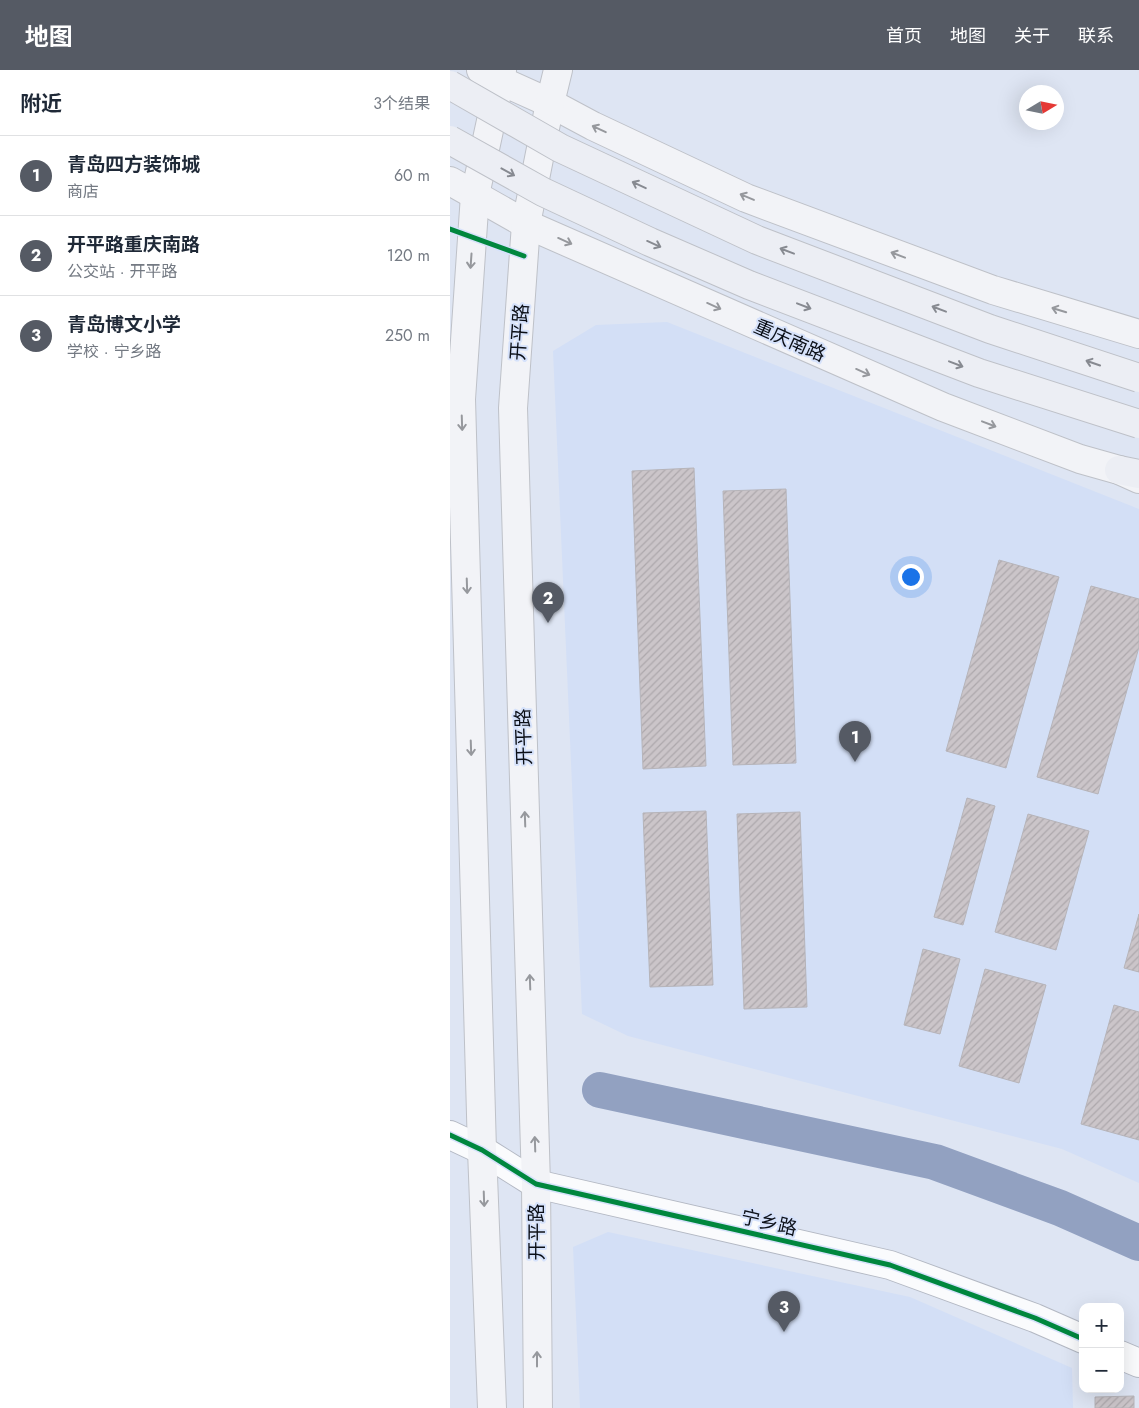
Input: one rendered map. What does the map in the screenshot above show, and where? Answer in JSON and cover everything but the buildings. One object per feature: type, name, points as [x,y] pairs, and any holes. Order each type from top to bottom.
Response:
[{"type":"highway","points":[[450,85],[560,148],[757,240],[990,329],[1139,378]]},
{"type":"highway","points":[[450,140],[543,192],[650,242],[749,285],[979,373],[1139,424]]},
{"type":"main road","name":"开平路","points":[[538,1408],[536,1184],[513,408],[526,224],[558,70]]},
{"type":"main road","points":[[492,1408],[482,1150],[462,399],[475,195],[494,73],[593,126],[746,198],[993,290],[1139,334]]},
{"type":"main road","name":"重庆南路","points":[[450,180],[526,224],[943,407],[1080,459],[1132,474]]},
{"type":"street","name":"宁乡路","points":[[450,1135],[482,1150],[536,1184],[890,1265],[1035,1318],[1079,1337]]},
{"type":"street","points":[[1124,1357],[1139,1363]]},
{"type":"shaded area","points":[[667,322],[1139,509],[1139,1183],[1062,1149],[628,1036],[582,1014],[553,351],[596,325]]},
{"type":"shaded area","points":[[608,1232],[910,1297],[1072,1368],[1073,1408],[580,1408],[573,1247]]},
{"type":"waterway","points":[[600,1090],[935,1162],[1060,1208],[1139,1243]]},
{"type":"cycle path","points":[[450,229],[524,256]]},
{"type":"cycle path","points":[[450,1135],[482,1150],[536,1184],[890,1265],[1035,1318],[1079,1337]]},
{"type":"place","name":"开平路重庆南路","points":[[548,623]]},
{"type":"place","name":"青岛四方装饰城","points":[[855,762]]},
{"type":"place","name":"青岛博文小学","points":[[784,1332]]}]
